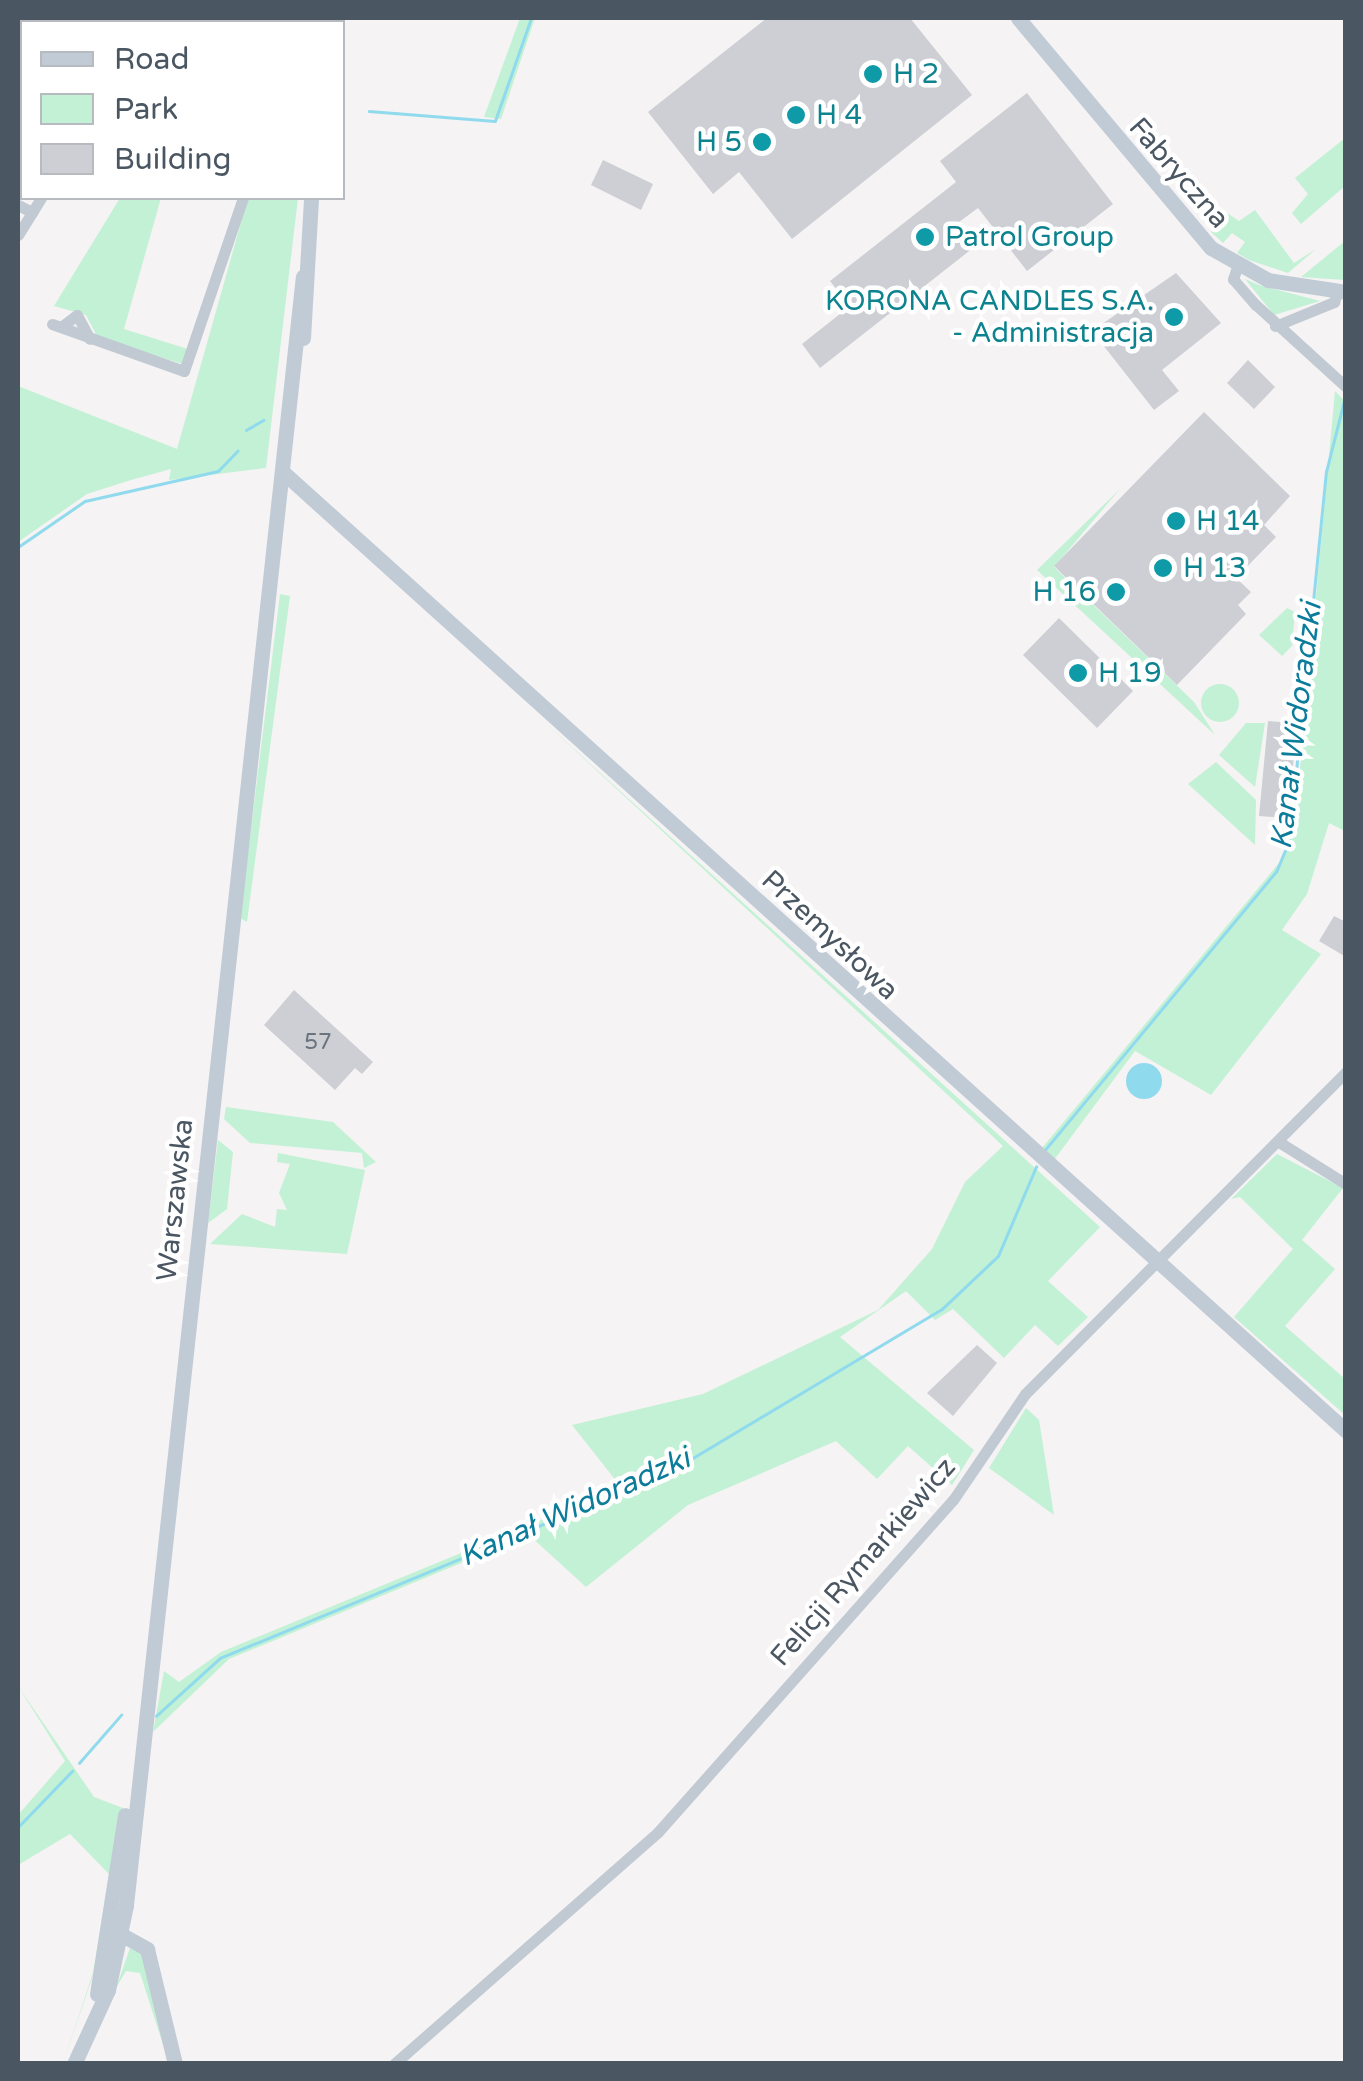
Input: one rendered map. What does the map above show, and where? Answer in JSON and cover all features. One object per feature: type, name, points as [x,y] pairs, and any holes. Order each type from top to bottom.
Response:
[{"type":"street","name":"Fabryczna","points":[[1018,18],[1163,199],[1237,267],[1341,292]]},
{"type":"street","points":[[18,235],[39,200]]},
{"type":"street","points":[[57,325],[171,372],[193,364],[241,200]]},
{"type":"street","name":"Warszawska","points":[[74,2064],[86,2037],[116,1931],[284,473],[311,200]]},
{"type":"street","points":[[18,205],[32,212]]},
{"type":"street","points":[[1237,267],[1233,279],[1274,326],[1346,386]]},
{"type":"street","points":[[1274,326],[1334,302],[1341,292]]},
{"type":"street","name":"Przemysłowa","points":[[284,473],[1346,1431]]},
{"type":"street","name":"Felicji Rymarkiewicz","points":[[394,2064],[658,1832],[953,1500],[1025,1394],[1346,1072]]},
{"type":"street","points":[[1279,1142],[1346,1184]]},
{"type":"street","points":[[116,1931],[147,1949],[175,2064]]},
{"type":"green space","points":[[520,18],[535,18],[501,119],[484,117]]},
{"type":"green space","points":[[1345,138],[1345,186],[1301,224],[1292,213],[1308,194],[1295,178]]},
{"type":"green space","points":[[119,200],[160,200],[124,329],[191,350],[186,365],[98,338],[86,315],[54,306]]},
{"type":"green space","points":[[247,200],[298,200],[266,468],[169,480],[171,469],[131,480],[87,494],[18,542],[18,386],[177,449]]},
{"type":"green space","points":[[1218,207],[1239,221],[1255,210],[1294,263],[1316,249],[1288,273],[1249,260],[1237,253],[1245,242],[1232,233],[1223,243],[1211,232]]},
{"type":"green space","points":[[1345,241],[1345,280],[1301,277]]},
{"type":"green space","points":[[1245,279],[1259,285],[1320,301],[1274,315]]},
{"type":"green space","points":[[1335,391],[1346,402],[1345,831],[1329,823],[1307,894],[1282,930],[1321,954],[1211,1095],[1135,1051],[1054,1160],[1042,1148],[1279,863],[1295,823]]},
{"type":"green space","points":[[1120,489],[1054,567],[1194,702],[1215,735],[1037,570]]},
{"type":"green space","points":[[280,594],[290,596],[247,922],[240,918]]},
{"type":"green space","points":[[1287,608],[1295,612],[1292,646],[1282,656],[1259,635]]},
{"type":"green space","points":[[1220,684],[1233,690],[1239,703],[1233,716],[1220,722],[1207,716],[1201,703],[1207,690]]},
{"type":"green space","points":[[542,720],[1100,1227],[1048,1281],[1088,1317],[1058,1346],[1035,1325],[1004,1358],[953,1309],[935,1320],[906,1291],[840,1337],[974,1450],[952,1485],[908,1446],[877,1479],[836,1441],[688,1505],[586,1587],[529,1535],[229,1659],[153,1732],[164,1671],[179,1682],[221,1652],[621,1487],[572,1425],[703,1394],[878,1310],[932,1249],[965,1182],[1003,1146]]},
{"type":"green space","points":[[1246,723],[1265,723],[1255,787],[1219,755]]},
{"type":"green space","points":[[1216,762],[1256,800],[1255,845],[1188,784]]},
{"type":"green space","points":[[226,1107],[333,1122],[376,1162],[364,1168],[362,1153],[250,1143],[224,1119]]},
{"type":"green space","points":[[218,1140],[233,1152],[227,1209],[208,1223]]},
{"type":"green space","points":[[278,1153],[365,1170],[347,1254],[210,1244],[242,1214],[275,1227],[277,1209],[287,1210],[279,1193],[290,1164],[277,1162]]},
{"type":"green space","points":[[1277,1154],[1343,1188],[1302,1240],[1335,1269],[1285,1326],[1345,1379],[1345,1415],[1234,1317],[1293,1249],[1240,1197],[1231,1199]]},
{"type":"green space","points":[[1026,1408],[1039,1420],[1054,1515],[989,1468]]},
{"type":"green space","points":[[18,1686],[94,1797],[123,1808],[99,1958],[63,2063],[93,1973],[109,1874],[70,1834],[18,1865],[18,1815],[65,1761]]},
{"type":"green space","points":[[130,1948],[142,1953],[169,2063],[140,1973],[126,1971],[116,1988]]},
{"type":"water","points":[[1144,1063],[1157,1068],[1162,1081],[1157,1094],[1144,1099],[1131,1094],[1126,1081],[1131,1068]]},
{"type":"building","points":[[767,18],[910,18],[972,95],[792,239],[739,172],[713,194],[648,112]]},
{"type":"building","name":"Patrol Group","points":[[1027,93],[1113,204],[1027,271],[978,208],[955,225],[973,248],[820,368],[802,344],[850,306],[830,281],[956,182],[940,161]]},
{"type":"building","points":[[603,160],[653,184],[641,210],[591,185]]},
{"type":"building","points":[[1176,273],[1221,323],[1162,370],[1179,391],[1154,410],[1092,331]]},
{"type":"building","points":[[1248,360],[1275,387],[1254,409],[1227,383]]},
{"type":"building","points":[[1204,412],[1290,496],[1264,525],[1276,537],[1236,578],[1251,592],[1238,605],[1246,614],[1177,685],[1054,566]]},
{"type":"building","name":"H 19","points":[[1059,618],[1133,691],[1097,728],[1023,655]]},
{"type":"building","points":[[1268,721],[1297,723],[1288,818],[1259,816]]},
{"type":"building","points":[[1334,916],[1346,922],[1346,957],[1319,941]]},
{"type":"building","points":[[294,990],[373,1062],[362,1074],[355,1068],[335,1090],[264,1025]]},
{"type":"building","points":[[977,1345],[997,1363],[953,1416],[927,1393]]},
{"type":"waterway","points":[[369,111],[495,121],[531,18]]},
{"type":"waterway","name":"Kanał Widoradzki","points":[[1044,1151],[1276,872],[1289,842],[1326,472],[1345,397]]},
{"type":"waterway","points":[[246,430],[263,420]]},
{"type":"waterway","points":[[18,547],[85,501],[218,471],[237,451]]},
{"type":"waterway","name":"Kanał Widoradzki","points":[[156,1716],[220,1658],[671,1471],[942,1309],[998,1256],[1036,1167]]},
{"type":"waterway","name":"Kanał Widoradzki","points":[[79,1763],[121,1715]]},
{"type":"waterway","name":"Kanał Widoradzki","points":[[18,1827],[72,1771]]},
{"type":"place","name":"H 2","points":[[873,74]]},
{"type":"place","name":"H 4","points":[[796,115]]},
{"type":"place","name":"H 5","points":[[762,142]]},
{"type":"place","name":"Patrol Group","points":[[925,237]]},
{"type":"place","name":"KORONA CANDLES S.A. - Administracja","points":[[1174,317]]},
{"type":"place","name":"H 14","points":[[1176,521]]},
{"type":"place","name":"H 13","points":[[1163,568]]},
{"type":"place","name":"H 16","points":[[1116,592]]},
{"type":"place","name":"H 19","points":[[1078,673]]}]
